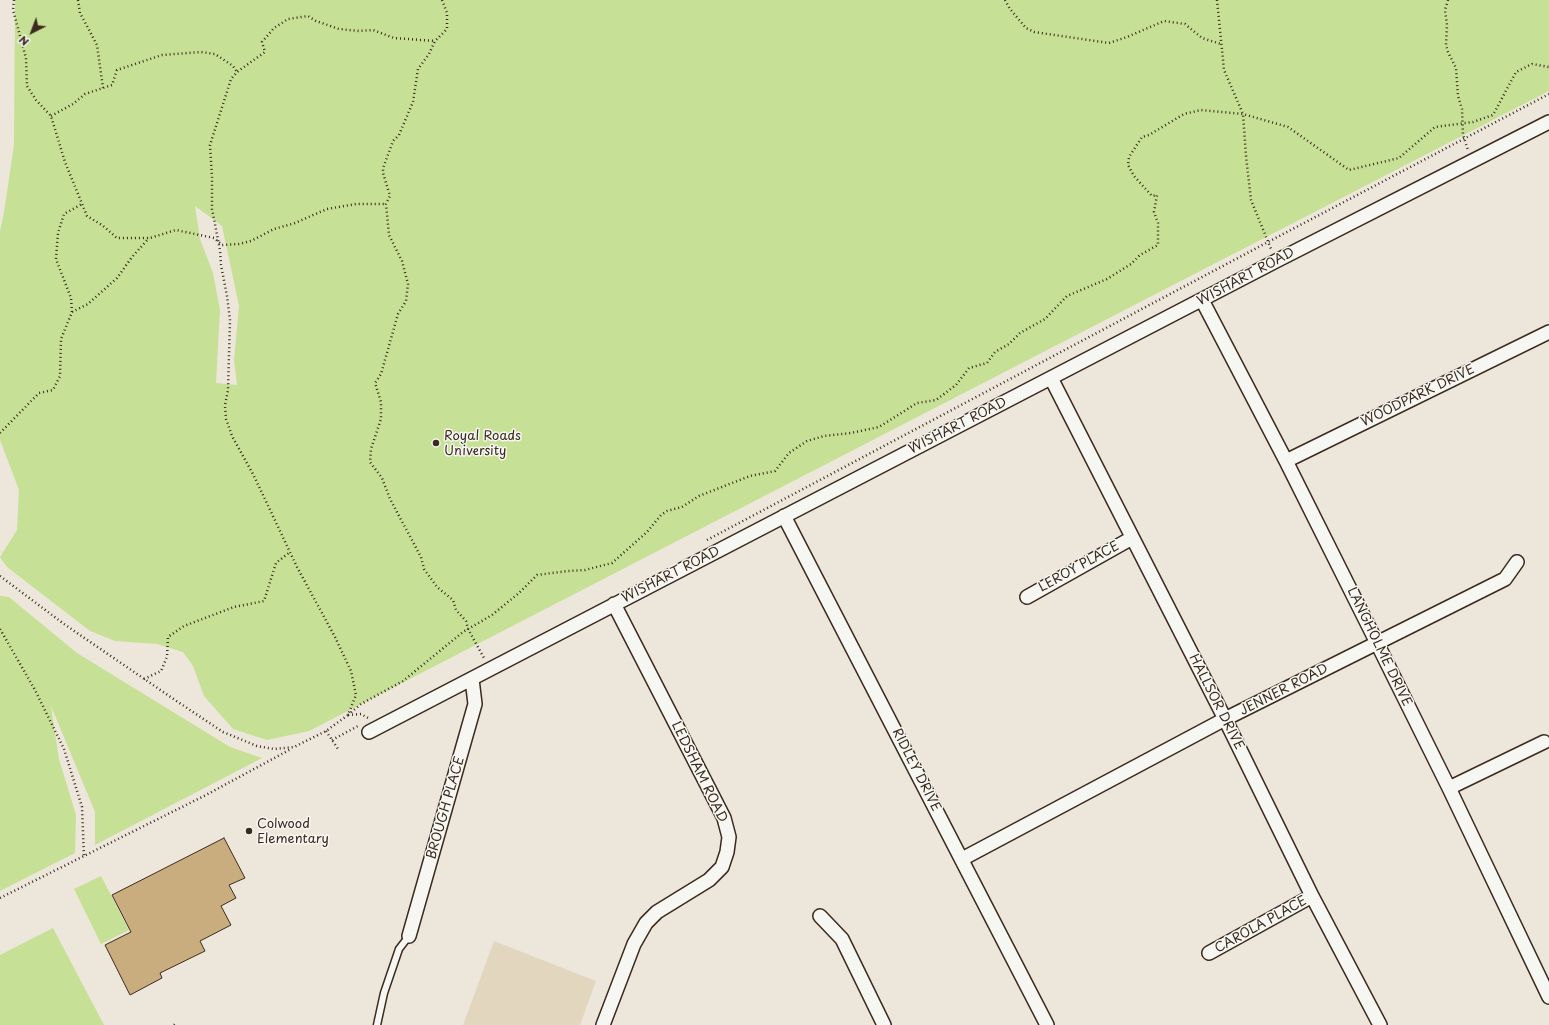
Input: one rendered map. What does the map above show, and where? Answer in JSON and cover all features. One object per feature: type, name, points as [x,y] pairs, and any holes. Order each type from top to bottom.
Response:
[{"type":"street","name":"WISHART ROAD","points":[[369,732],[472,679],[487,664],[614,604],[1276,261],[1549,122]]},
{"type":"street","name":"LANGHOLME DRIVE","points":[[1202,300],[1286,461],[1377,643],[1449,788],[1549,998]]},
{"type":"street","name":"WOODPARK DRIVE","points":[[1286,461],[1549,332]]},
{"type":"street","name":"HALLSOR DRIVE","points":[[1051,378],[1225,719],[1312,896],[1380,1025]]},
{"type":"street","name":"RIDLEY DRIVE","points":[[784,516],[1047,1025]]},
{"type":"street","name":"LEROY PLACE","points":[[1027,597],[1132,538]]},
{"type":"street","name":"JENNER ROAD","points":[[962,859],[1225,719],[1505,579],[1517,562]]},
{"type":"street","name":"LEDSHAM ROAD","points":[[603,1025],[634,944],[646,923],[657,912],[709,880],[722,867],[727,852],[729,837],[724,818],[614,604]]},
{"type":"street","name":"BROUGH PLACE","points":[[409,936],[475,704],[472,679]]},
{"type":"street","points":[[1449,788],[1544,742]]},
{"type":"street","name":"CAROLA PLACE","points":[[1209,953],[1312,896]]},
{"type":"street","points":[[820,916],[842,939],[884,1025]]},
{"type":"lane","points":[[377,1025],[384,994],[399,948],[409,936]]},
{"type":"path","points":[[14,0],[13,10],[26,58],[27,86],[36,100],[51,116],[65,162],[87,216],[102,225],[118,238],[150,238],[176,230],[214,238],[222,245],[239,244],[327,209],[356,204],[386,204]]},
{"type":"path","points":[[78,0],[80,13],[97,45],[103,88]]},
{"type":"path","points":[[442,0],[447,13],[447,29],[435,41],[429,54],[418,69],[413,102],[399,135],[393,141],[383,168],[383,173],[390,196],[386,204],[390,235],[402,262],[408,284],[406,301],[398,314],[381,374],[375,383],[381,402],[381,419],[371,449],[370,462],[382,478],[390,499],[421,557],[424,569],[437,587],[453,600],[456,610],[466,622],[468,629],[487,664]]},
{"type":"path","points":[[1005,0],[1010,9],[1026,28],[1034,32],[1109,43],[1164,21],[1185,24],[1202,38],[1222,44]]},
{"type":"path","points":[[1217,0],[1224,70],[1243,114],[1251,200],[1276,261]]},
{"type":"path","points":[[1448,0],[1445,10],[1447,25],[1446,45],[1456,68],[1464,138],[1472,161]]},
{"type":"path","points":[[348,715],[356,695],[351,671],[335,637],[290,552],[254,476],[232,436],[226,419],[225,405],[228,390],[230,320],[212,209],[210,145],[231,79],[237,72],[265,52],[262,42],[274,28],[288,19],[308,16],[316,21],[339,30],[373,30],[394,38],[435,41]]},
{"type":"path","points":[[51,116],[73,104],[85,94],[112,85],[117,70],[162,55],[201,52],[215,54],[233,66],[237,72]]},
{"type":"path","points":[[0,898],[206,795],[326,731],[361,704],[403,681],[468,629],[492,615],[519,593],[537,575],[585,570],[612,564],[647,532],[666,511],[682,507],[699,496],[750,476],[775,471],[789,453],[807,441],[824,436],[851,433],[879,427],[917,403],[936,400],[956,385],[969,368],[987,363],[995,352],[1009,344],[1020,333],[1045,318],[1067,296],[1107,279],[1131,264],[1140,255],[1158,244],[1158,223],[1154,212],[1157,195],[1152,196],[1134,176],[1128,165],[1129,157],[1142,137],[1150,135],[1184,114],[1201,110],[1243,114],[1288,127],[1349,170],[1399,158],[1435,127],[1473,122],[1493,115],[1516,72],[1532,64],[1549,67]]},
{"type":"path","points":[[700,544],[1549,94]]},
{"type":"path","points":[[0,433],[39,393],[53,390],[60,376],[61,339],[72,312],[71,298],[56,259],[58,233],[64,214],[82,204]]},
{"type":"path","points":[[72,312],[88,304],[117,278],[150,238]]},
{"type":"path","points":[[144,680],[161,671],[168,657],[168,637],[184,626],[234,607],[264,601],[276,563],[290,552]]},
{"type":"path","points":[[0,576],[64,624],[144,680],[224,732],[257,746],[274,749],[294,747]]},
{"type":"path","points":[[0,629],[35,690],[64,749],[82,807],[84,856]]},
{"type":"path","points":[[478,662],[487,664]]},
{"type":"path","points":[[332,740],[371,719],[361,714],[348,715]]},
{"type":"path","points":[[326,731],[338,749]]},
{"type":"shaded area","points":[[494,941],[596,981],[580,1025],[463,1025]]},
{"type":"green space","name":"Royal Roads University","points":[[15,0],[1549,0],[1549,91],[309,731],[267,740],[233,729],[204,696],[193,666],[183,652],[157,644],[115,641],[90,631],[7,567],[0,557],[17,530],[19,490],[0,440],[0,231],[14,145]],"holes":[[[195,206],[222,226],[239,306],[234,360],[237,385],[216,383],[220,310],[213,273],[200,239]]]},
{"type":"green space","points":[[0,596],[9,597],[77,653],[230,747],[262,758],[95,845],[95,812],[51,706],[59,759],[76,815],[75,853],[0,891]]},
{"type":"green space","points":[[101,876],[129,930],[101,944],[74,889]]},
{"type":"green space","points":[[53,928],[104,1025],[0,1025],[0,955]]},
{"type":"building","points":[[224,838],[245,878],[229,885],[236,898],[221,906],[231,925],[200,941],[205,951],[160,973],[162,978],[130,995],[105,945],[131,932],[112,895]]},
{"type":"place","name":"Royal Roads University","points":[[436,443]]},
{"type":"place","name":"Colwood Elementary","points":[[249,831]]}]
